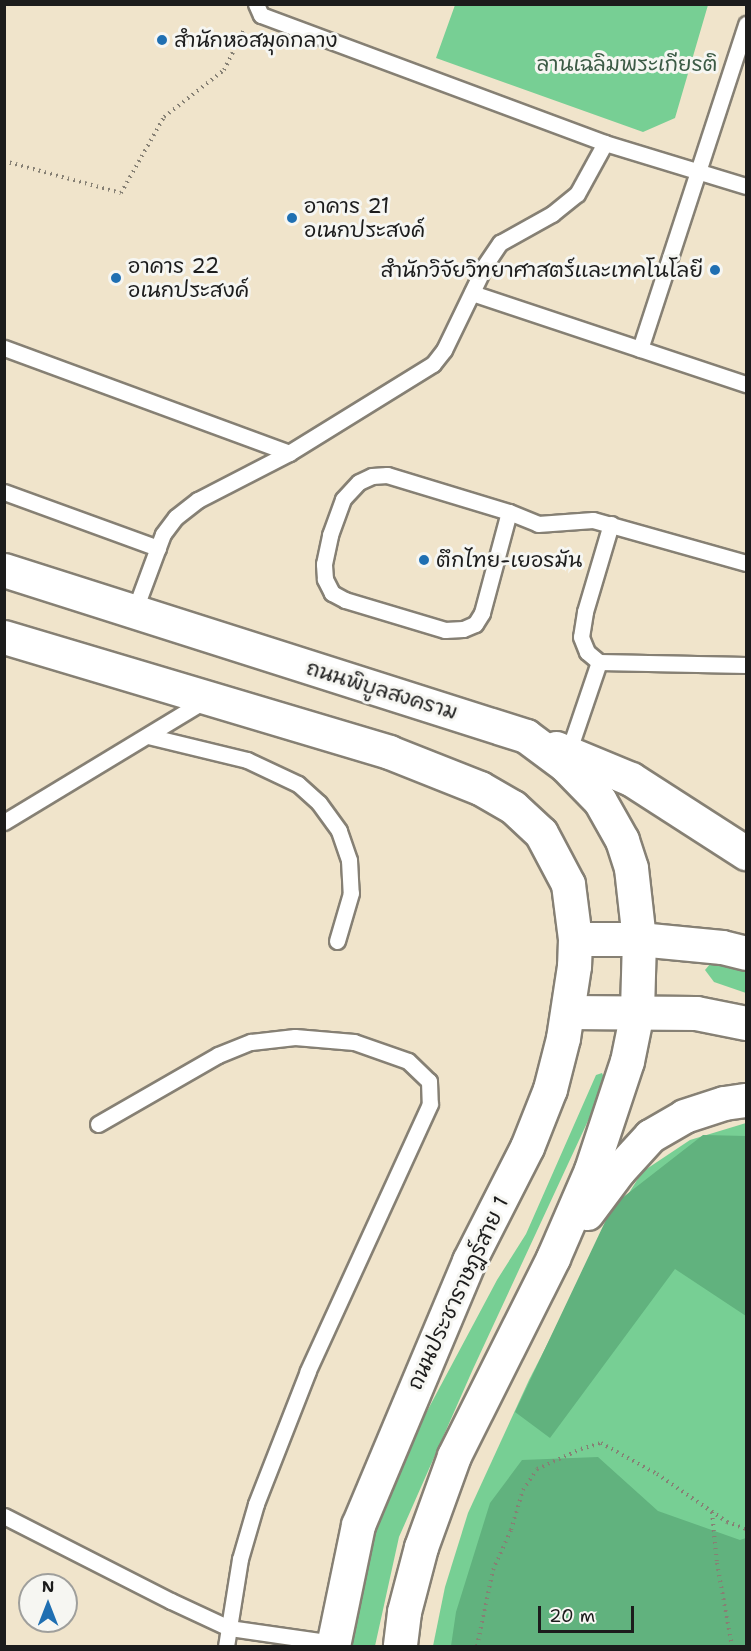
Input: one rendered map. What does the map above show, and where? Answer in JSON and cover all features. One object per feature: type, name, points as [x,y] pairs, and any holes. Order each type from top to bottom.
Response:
[{"type":"main road","name":"ถนนพิบูลสงคราม","points":[[4,570],[526,736],[565,765],[600,801],[622,840],[631,868],[639,939]]},
{"type":"main road","points":[[4,637],[389,752],[480,788],[513,807],[541,833],[567,884],[575,939],[639,939],[722,947],[747,953]]},
{"type":"main road","points":[[526,736],[631,779],[747,853]]},
{"type":"main road","name":"ถนนประชาราษฎร์สาย 1","points":[[333,1645],[358,1525],[469,1261],[527,1147],[550,1089],[568,1011],[575,939]]},
{"type":"main road","points":[[400,1647],[404,1612],[421,1547],[454,1456],[553,1258],[591,1170],[627,1061],[637,1011],[639,939]]},
{"type":"main road","points":[[568,1011],[696,1013],[747,1023]]},
{"type":"main road","points":[[553,1258],[619,1170],[650,1136],[684,1116],[724,1103],[747,1100]]},
{"type":"lane","points":[[256,6],[261,15],[605,143],[747,186]]},
{"type":"lane","points":[[640,349],[747,24]]},
{"type":"lane","points":[[134,612],[163,534],[176,517],[198,500],[289,453],[433,363],[444,350],[500,243],[552,214],[577,194],[605,143]]},
{"type":"lane","points":[[472,293],[747,384]]},
{"type":"lane","points":[[4,348],[289,453]]},
{"type":"lane","points":[[508,512],[483,613],[475,624],[463,629],[446,630],[345,600],[332,593],[325,579],[324,564],[330,535],[343,499],[359,482],[372,476],[387,475],[508,512],[538,524],[580,519],[611,524],[747,563]]},
{"type":"lane","points":[[4,492],[158,548]]},
{"type":"lane","points":[[611,524],[585,612],[581,637],[587,652],[599,662],[747,665]]},
{"type":"lane","points":[[567,753],[599,662]]},
{"type":"lane","points":[[4,822],[208,699]]},
{"type":"lane","points":[[148,736],[247,760],[298,784],[319,803],[339,831],[349,860],[351,893],[337,940]]},
{"type":"lane","points":[[98,1124],[218,1055],[251,1042],[284,1038],[354,1042],[408,1061],[429,1081],[430,1104],[308,1371],[256,1504],[240,1559],[226,1647]]},
{"type":"lane","points":[[4,1516],[229,1628],[333,1645]]},
{"type":"path","points":[[4,161],[121,193],[164,117],[224,70],[256,6]]},
{"type":"path","points":[[477,1647],[493,1570],[511,1530],[523,1490],[537,1470],[580,1449],[601,1443],[657,1474],[727,1522],[747,1529]]},
{"type":"path","points":[[711,1512],[717,1563],[732,1647]]},
{"type":"green space","name":"ลานเฉลิมพระเกียรติ","points":[[455,4],[708,5],[675,118],[643,132],[436,58]]},
{"type":"green space","points":[[732,963],[746,966],[746,993],[714,982],[705,970],[710,964]]},
{"type":"green space","points":[[602,1073],[606,1082],[473,1369],[399,1537],[375,1646],[352,1646],[360,1593],[378,1515],[417,1430],[497,1280],[526,1234],[596,1075]]},
{"type":"green space","points":[[746,1123],[746,1646],[433,1646],[445,1587],[468,1513],[529,1380],[606,1230],[642,1172],[690,1140]]},
{"type":"green space","points":[[703,1135],[746,1136],[746,1316],[675,1269],[550,1438],[515,1412],[613,1205]]},
{"type":"green space","points":[[598,1457],[658,1511],[740,1540],[746,1538],[746,1646],[451,1646],[456,1612],[490,1503],[522,1460]]},
{"type":"place","name":"สำนักหอสมุดกลาง","points":[[162,40]]},
{"type":"place","name":"อาคาร 21 อเนกประสงค์","points":[[292,218]]},
{"type":"place","name":"สำนักวิจัยวิทยาศาสตร์และเทคโนโลยี","points":[[715,270]]},
{"type":"place","name":"อาคาร 22 อเนกประสงค์","points":[[116,278]]},
{"type":"place","name":"ตึกไทย-เยอรมัน","points":[[424,560]]}]
